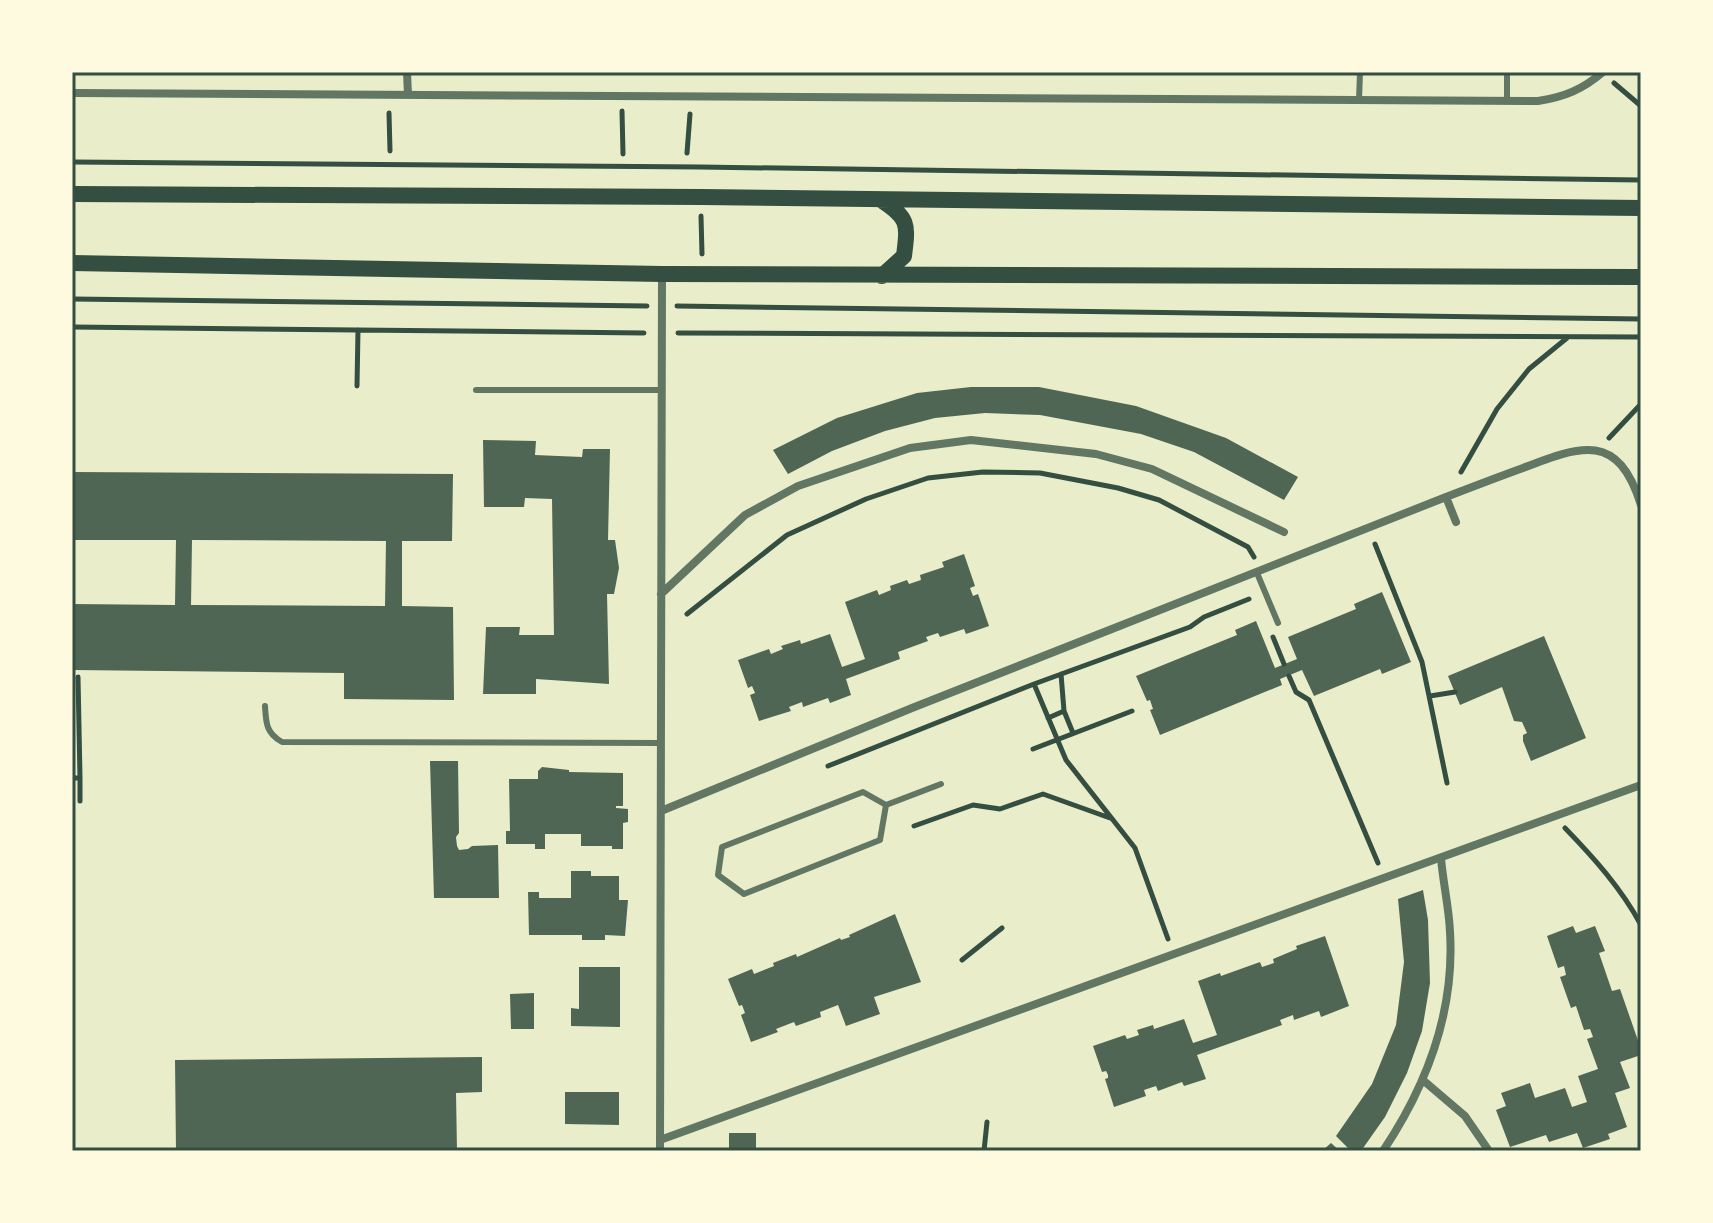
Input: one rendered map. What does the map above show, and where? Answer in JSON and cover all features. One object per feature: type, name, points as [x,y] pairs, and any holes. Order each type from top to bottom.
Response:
[{"type":"main road","points":[[72,194],[701,197],[1641,208]]},
{"type":"main road","points":[[880,200],[902,213],[907,229],[904,256],[882,276]]},
{"type":"main road","points":[[72,263],[662,274],[1461,274],[1638,279]]},
{"type":"street","points":[[407,72],[408,95]]},
{"type":"street","points":[[72,93],[1538,101],[1563,97],[1584,88],[1602,73]]},
{"type":"street","points":[[660,1151],[662,274]]},
{"type":"street","points":[[661,594],[745,515],[798,486],[910,448],[971,440],[1096,454],[1152,469],[1284,532]]},
{"type":"street","points":[[661,811],[912,708],[1549,458],[1578,449],[1597,450],[1625,468],[1641,505]]},
{"type":"street","points":[[1446,497],[1456,522]]},
{"type":"street","points":[[660,1140],[1641,785]]},
{"type":"street","points":[[1383,1151],[1424,1081],[1446,1006],[1450,932],[1441,858]]},
{"type":"street","points":[[1424,1081],[1465,1116],[1489,1151]]},
{"type":"lane","points":[[1359,100],[1360,72]]},
{"type":"lane","points":[[1507,72],[1507,100]]},
{"type":"lane","points":[[476,390],[662,390]]},
{"type":"lane","points":[[1257,573],[1278,623]]},
{"type":"lane","points":[[265,706],[266,725],[272,737],[282,742],[661,743]]},
{"type":"lane","points":[[886,805],[941,784]]},
{"type":"lane","points":[[863,792],[886,805],[880,840],[744,894],[718,875],[722,847],[863,792]]},
{"type":"path","points":[[1602,73],[1641,106]]},
{"type":"path","points":[[621,96],[623,154]]},
{"type":"path","points":[[687,153],[691,96]]},
{"type":"path","points":[[390,127],[390,151]]},
{"type":"path","points":[[72,162],[1641,180]]},
{"type":"path","points":[[700,167],[703,307]]},
{"type":"path","points":[[72,299],[1641,319]]},
{"type":"path","points":[[72,327],[1641,337]]},
{"type":"path","points":[[357,386],[358,330]]},
{"type":"path","points":[[1446,497],[1497,409],[1529,369],[1567,338]]},
{"type":"path","points":[[1597,450],[1641,404]]},
{"type":"path","points":[[687,614],[787,535],[866,499],[928,478],[983,472],[1040,473],[1118,488],[1159,500],[1248,547]]},
{"type":"path","points":[[1374,540],[1422,662],[1447,783]]},
{"type":"path","points":[[827,766],[1034,684],[1190,627],[1204,617],[1256,597]]},
{"type":"path","points":[[1269,627],[1284,664]]},
{"type":"path","points":[[1061,674],[1064,711],[1073,733]]},
{"type":"path","points":[[1289,676],[1296,692],[1309,700],[1384,876]]},
{"type":"path","points":[[78,677],[80,801]]},
{"type":"path","points":[[1034,684],[1066,760],[1135,848],[1173,954]]},
{"type":"path","points":[[1430,696],[1455,692]]},
{"type":"path","points":[[1048,718],[1064,711]]},
{"type":"path","points":[[1033,749],[1132,711]]},
{"type":"path","points":[[72,778],[80,778]]},
{"type":"path","points":[[914,826],[960,814],[973,805],[1000,809],[1043,794],[1111,818]]},
{"type":"path","points":[[1555,817],[1600,864],[1630,904],[1641,925]]},
{"type":"path","points":[[962,960],[1002,928]]},
{"type":"path","points":[[984,1151],[987,1122]]},
{"type":"building","points":[[971,387],[1039,387],[1136,406],[1226,438],[1298,477],[1284,500],[1194,452],[1141,434],[1040,415],[985,413],[935,418],[885,431],[832,451],[788,474],[773,450],[837,418],[917,393]]},
{"type":"building","points":[[483,440],[536,441],[535,455],[582,457],[583,449],[610,449],[608,540],[615,540],[619,568],[614,594],[607,594],[609,684],[536,679],[536,694],[483,694],[486,627],[520,627],[519,635],[554,635],[552,499],[525,498],[524,507],[484,507]]},
{"type":"building","points":[[72,472],[453,474],[452,541],[402,541],[402,606],[453,607],[454,700],[344,699],[344,673],[72,670],[72,604],[175,605],[176,540],[72,540]],"holes":[[[192,540],[386,541],[385,606],[191,605]]]},
{"type":"building","points":[[964,554],[975,586],[970,588],[973,596],[978,594],[989,626],[966,634],[964,629],[940,637],[938,633],[926,637],[928,641],[898,652],[900,659],[846,679],[851,695],[830,703],[828,698],[803,707],[802,702],[789,707],[791,711],[759,721],[750,695],[755,693],[752,686],[748,688],[738,660],[769,649],[771,654],[783,649],[781,646],[800,640],[801,644],[830,634],[842,667],[865,659],[845,602],[877,590],[879,595],[891,590],[890,586],[907,580],[909,584],[921,580],[920,575],[944,567],[942,562]]},
{"type":"building","points":[[1382,592],[1411,662],[1382,674],[1380,669],[1314,696],[1302,670],[1280,679],[1282,685],[1160,735],[1150,710],[1153,709],[1150,700],[1147,701],[1136,676],[1237,635],[1235,630],[1256,621],[1275,668],[1297,659],[1288,637],[1356,609],[1354,604]]},
{"type":"building","points":[[1544,636],[1586,738],[1531,761],[1523,741],[1523,735],[1527,733],[1522,722],[1514,721],[1502,687],[1460,705],[1448,676]]},
{"type":"building","points":[[430,761],[458,761],[457,846],[459,850],[498,845],[499,898],[434,898]]},
{"type":"building","points":[[542,767],[569,772],[623,773],[623,806],[616,808],[628,809],[628,822],[623,823],[623,849],[581,846],[581,834],[545,834],[545,849],[535,849],[535,844],[506,844],[506,831],[510,831],[509,779],[538,779],[538,771]]},
{"type":"building","points":[[571,871],[591,871],[591,876],[619,876],[619,900],[628,900],[625,936],[605,935],[605,940],[582,940],[582,935],[529,935],[528,892],[539,892],[539,898],[571,898]]},
{"type":"building","points":[[1423,890],[1428,920],[1430,983],[1422,1031],[1407,1073],[1385,1117],[1361,1151],[1351,1151],[1336,1136],[1372,1084],[1396,1025],[1404,962],[1398,899]]},
{"type":"building","points":[[895,914],[921,982],[874,997],[880,1014],[846,1026],[838,1005],[820,1012],[821,1017],[796,1026],[794,1022],[751,1042],[741,1015],[745,1013],[728,979],[752,969],[754,974],[796,954],[797,957],[840,938],[850,937]]},
{"type":"building","points":[[1573,926],[1576,933],[1595,926],[1605,951],[1599,953],[1612,991],[1620,989],[1641,1049],[1641,1055],[1620,1062],[1630,1088],[1615,1093],[1627,1127],[1608,1134],[1610,1139],[1583,1148],[1577,1133],[1549,1142],[1546,1135],[1510,1147],[1496,1110],[1506,1106],[1501,1093],[1530,1083],[1535,1098],[1565,1088],[1572,1107],[1587,1102],[1578,1076],[1598,1069],[1587,1039],[1593,1037],[1590,1029],[1584,1030],[1576,1006],[1571,1008],[1560,977],[1566,975],[1564,966],[1558,968],[1547,936]]},
{"type":"building","points":[[1325,936],[1349,1006],[1321,1017],[1319,1011],[1294,1020],[1293,1015],[1280,1020],[1282,1025],[1197,1055],[1206,1079],[1184,1086],[1182,1082],[1158,1091],[1156,1086],[1144,1090],[1146,1096],[1114,1107],[1105,1079],[1108,1075],[1106,1071],[1102,1072],[1093,1046],[1125,1035],[1127,1039],[1139,1035],[1137,1030],[1153,1025],[1154,1029],[1184,1019],[1193,1043],[1217,1035],[1198,981],[1260,962],[1262,967],[1274,963],[1273,959],[1297,949],[1296,946]]},
{"type":"building","points":[[579,967],[620,967],[620,1027],[571,1026],[571,1008],[579,1009]]},
{"type":"building","points":[[534,993],[534,1029],[511,1029],[510,994]]},
{"type":"building","points":[[482,1057],[482,1092],[456,1093],[457,1151],[176,1151],[175,1060]]},
{"type":"building","points":[[565,1092],[619,1092],[619,1125],[565,1124]]},
{"type":"building","points":[[729,1133],[756,1133],[756,1151],[729,1151]]},
{"type":"building","points":[[1331,1143],[1340,1151],[1322,1151]]}]
